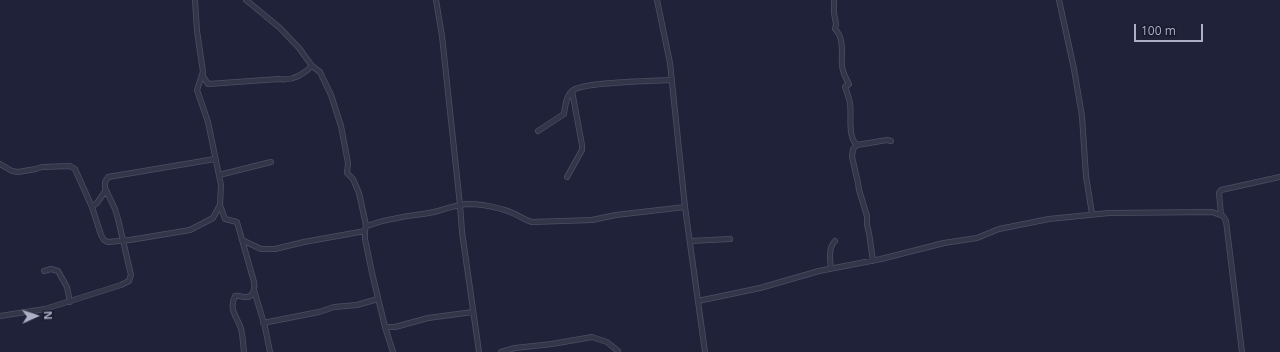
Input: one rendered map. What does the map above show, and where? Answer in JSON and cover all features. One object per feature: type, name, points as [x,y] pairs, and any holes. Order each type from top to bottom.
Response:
[{"type":"street","points":[[195,0],[202,75],[207,83],[279,79],[286,80],[295,78],[312,66]]},
{"type":"street","points":[[246,0],[280,28],[299,48],[312,66],[320,72],[326,84],[338,116],[346,148],[348,163],[347,173],[353,179],[358,189],[366,225],[365,231],[372,273],[385,327],[393,352]]},
{"type":"street","points":[[436,0],[442,36],[462,232],[479,352]]},
{"type":"street","points":[[657,0],[670,63],[685,207],[705,352]]},
{"type":"street","points":[[834,0],[836,29],[839,33],[842,44],[842,66],[849,84],[845,87],[850,103],[851,130],[853,142],[857,145]]},
{"type":"street","points":[[1059,0],[1074,69],[1082,116],[1086,176],[1092,214]]},
{"type":"street","points":[[202,75],[197,90],[206,113],[219,175],[221,189],[220,205],[225,219],[237,222],[250,266],[254,289],[270,352]]},
{"type":"street","points":[[538,131],[564,114],[568,96],[572,90],[589,85],[672,80]]},
{"type":"street","points":[[567,177],[582,150],[572,90]]},
{"type":"street","points":[[873,261],[869,233],[866,225],[867,216],[859,190],[852,157],[853,149],[857,145],[887,140],[891,141]]},
{"type":"street","points":[[0,316],[32,312],[70,302],[127,283],[129,281],[131,275],[115,209],[106,190],[105,182],[107,178],[110,176],[215,159]]},
{"type":"street","points":[[219,175],[271,162]]},
{"type":"street","points":[[0,164],[12,171],[18,172],[36,170],[42,167],[70,166],[76,169],[92,207],[98,228],[104,240],[112,242],[190,230],[213,218],[220,205]]},
{"type":"street","points":[[1221,215],[1219,193],[1221,190],[1280,177]]},
{"type":"street","points":[[92,207],[97,203],[106,190]]},
{"type":"street","points":[[366,225],[401,217],[476,204],[501,208],[532,222],[592,220],[616,215],[685,207]]},
{"type":"street","points":[[698,301],[760,288],[831,269],[873,261],[944,243],[977,238],[999,229],[1049,219],[1092,214],[1212,212],[1225,218],[1227,225],[1242,352]]},
{"type":"street","points":[[242,240],[261,249],[275,249],[365,231]]},
{"type":"street","points":[[690,241],[730,239]]},
{"type":"street","points":[[831,269],[830,253],[835,241]]},
{"type":"street","points":[[44,271],[51,269],[58,271],[69,290],[70,302]]},
{"type":"street","points":[[244,352],[242,331],[233,310],[234,297],[247,297],[251,295],[254,289]]},
{"type":"street","points":[[263,323],[319,312],[334,307],[357,305],[378,299]]},
{"type":"street","points":[[385,327],[395,327],[428,318],[473,312]]},
{"type":"street","points":[[501,352],[515,348],[552,344],[592,337],[608,342],[618,351]]}]
